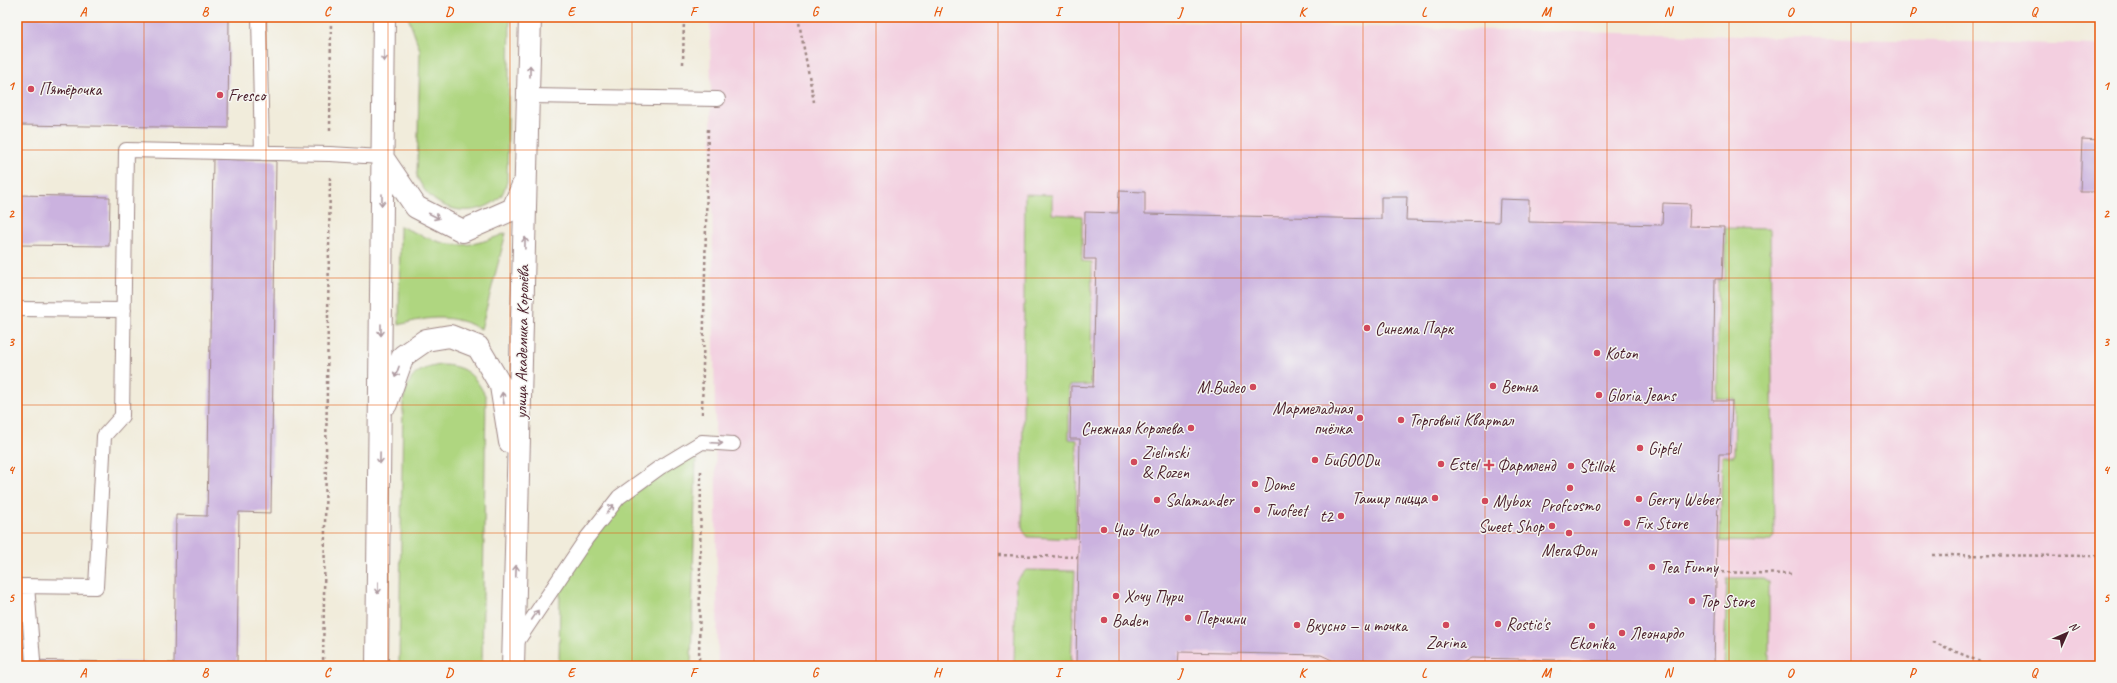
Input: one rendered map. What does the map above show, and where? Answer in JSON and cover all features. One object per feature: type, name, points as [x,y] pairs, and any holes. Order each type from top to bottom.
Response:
[{"type":"street","points":[[377,666],[384,17]]},
{"type":"street","name":"улица Академика Королёва","points":[[513,657],[530,17]]},
{"type":"street","points":[[382,157],[416,207],[463,231],[513,210],[526,176]]},
{"type":"street","points":[[380,419],[404,356],[426,340],[450,336],[478,347],[501,386],[518,492]]},
{"type":"lane","points":[[259,17],[262,153]]},
{"type":"lane","points":[[529,96],[718,100]]},
{"type":"lane","points":[[33,660],[22,586],[96,587],[104,436],[122,416],[126,150],[330,154],[382,157]]},
{"type":"lane","points":[[17,308],[124,310]]},
{"type":"lane","points":[[513,657],[586,538],[619,497],[659,468],[702,442],[733,444]]},
{"type":"path","points":[[323,666],[331,17]]},
{"type":"path","points":[[683,64],[684,17]]},
{"type":"path","points":[[798,17],[814,102]]},
{"type":"path","points":[[702,414],[708,129]]},
{"type":"path","points":[[699,666],[702,464]]},
{"type":"path","points":[[998,555],[1078,557]]},
{"type":"path","points":[[1933,555],[2100,556]]},
{"type":"path","points":[[1716,572],[1793,574]]},
{"type":"path","points":[[1933,642],[1990,666]]},
{"type":"shaded area","points":[[710,17],[978,17],[2100,45],[2100,666],[718,666]]},
{"type":"green space","points":[[408,17],[510,17],[507,182],[500,197],[491,204],[482,208],[462,210],[443,205],[434,200],[427,193],[417,177],[420,50]]},
{"type":"green space","points":[[1025,194],[1052,195],[1052,214],[1082,216],[1082,261],[1092,262],[1091,385],[1069,386],[1069,439],[1077,440],[1076,539],[1028,537],[1022,526]]},
{"type":"green space","points":[[400,226],[441,242],[464,245],[490,239],[506,233],[481,329],[460,321],[441,318],[431,318],[399,325]]},
{"type":"green space","points":[[1725,228],[1770,229],[1774,535],[1771,540],[1766,542],[1720,541],[1722,456],[1734,456],[1735,399],[1716,398],[1718,280],[1725,280]]},
{"type":"green space","points":[[440,365],[449,365],[463,369],[478,383],[486,397],[482,666],[399,666],[403,402],[410,380],[418,372]]},
{"type":"green space","points":[[696,451],[691,666],[559,666],[560,590],[590,542],[621,502]]},
{"type":"green space","points":[[1026,570],[1075,571],[1071,666],[1014,666],[1016,581]]},
{"type":"green space","points":[[1727,578],[1763,578],[1769,582],[1769,666],[1724,666]]},
{"type":"building","points":[[17,17],[229,19],[228,128],[17,125]]},
{"type":"building","points":[[2082,139],[2100,140],[2100,192],[2080,192]]},
{"type":"building","points":[[213,159],[276,161],[271,513],[239,512],[237,666],[17,666],[17,660],[174,663],[176,515],[207,516]]},
{"type":"building","name":"Торговый Квартал","points":[[1119,191],[1145,192],[1145,214],[1381,219],[1381,197],[1407,197],[1406,220],[1499,222],[1500,199],[1529,200],[1529,222],[1662,225],[1663,203],[1690,204],[1689,226],[1724,227],[1722,279],[1715,279],[1713,401],[1732,401],[1730,454],[1719,454],[1714,666],[1612,666],[1612,661],[1471,658],[1457,666],[1345,666],[1321,655],[1179,652],[1178,666],[1076,664],[1080,439],[1070,439],[1071,386],[1093,387],[1096,259],[1084,259],[1085,212],[1118,213]]},
{"type":"building","points":[[17,195],[110,197],[109,246],[17,245]]},
{"type":"place","name":"Пятёрочка","points":[[31,89]]},
{"type":"place","name":"Fresco","points":[[220,95]]},
{"type":"place","name":"Синема Парк","points":[[1367,328]]},
{"type":"place","name":"Koton","points":[[1597,353]]},
{"type":"place","name":"Ветна","points":[[1493,386]]},
{"type":"place","name":"М.Видео","points":[[1253,387]]},
{"type":"place","name":"Gloria Jeans","points":[[1599,395]]},
{"type":"place","name":"Мармеладная пчёлка","points":[[1360,418]]},
{"type":"place","name":"Торговый Квартал","points":[[1401,420]]},
{"type":"place","name":"Снежная Королева","points":[[1191,428]]},
{"type":"place","name":"Gipfel","points":[[1640,448]]},
{"type":"place","name":"БиGOODи","points":[[1315,460]]},
{"type":"place","name":"Zielinski & Rozen","points":[[1134,462]]},
{"type":"place","name":"Estel","points":[[1441,464]]},
{"type":"place","name":"Фармленд","points":[[1489,465]]},
{"type":"place","name":"Stillok","points":[[1571,466]]},
{"type":"place","name":"Dome","points":[[1255,484]]},
{"type":"place","name":"Profcosmo","points":[[1570,488]]},
{"type":"place","name":"Ташир пицца","points":[[1435,498]]},
{"type":"place","name":"Gerry Weber","points":[[1639,499]]},
{"type":"place","name":"Salamander","points":[[1157,500]]},
{"type":"place","name":"Mybox","points":[[1485,501]]},
{"type":"place","name":"Twofeet","points":[[1257,510]]},
{"type":"place","name":"t2","points":[[1341,516]]},
{"type":"place","name":"Fix Store","points":[[1627,523]]},
{"type":"place","name":"Sweet Shop","points":[[1552,526]]},
{"type":"place","name":"Чио Чио","points":[[1104,530]]},
{"type":"place","name":"МегаФон","points":[[1569,533]]},
{"type":"place","name":"Tea Funny","points":[[1652,567]]},
{"type":"place","name":"Хочу Пури","points":[[1116,596]]},
{"type":"place","name":"Top Store","points":[[1692,601]]},
{"type":"place","name":"Перчини","points":[[1188,618]]},
{"type":"place","name":"Baden","points":[[1104,620]]},
{"type":"place","name":"Rostiс's","points":[[1498,624]]},
{"type":"place","name":"Вкусно — и точка","points":[[1297,625]]},
{"type":"place","name":"Zarina","points":[[1446,625]]},
{"type":"place","name":"Ekonika","points":[[1592,626]]},
{"type":"place","name":"Леонардо","points":[[1622,633]]}]
